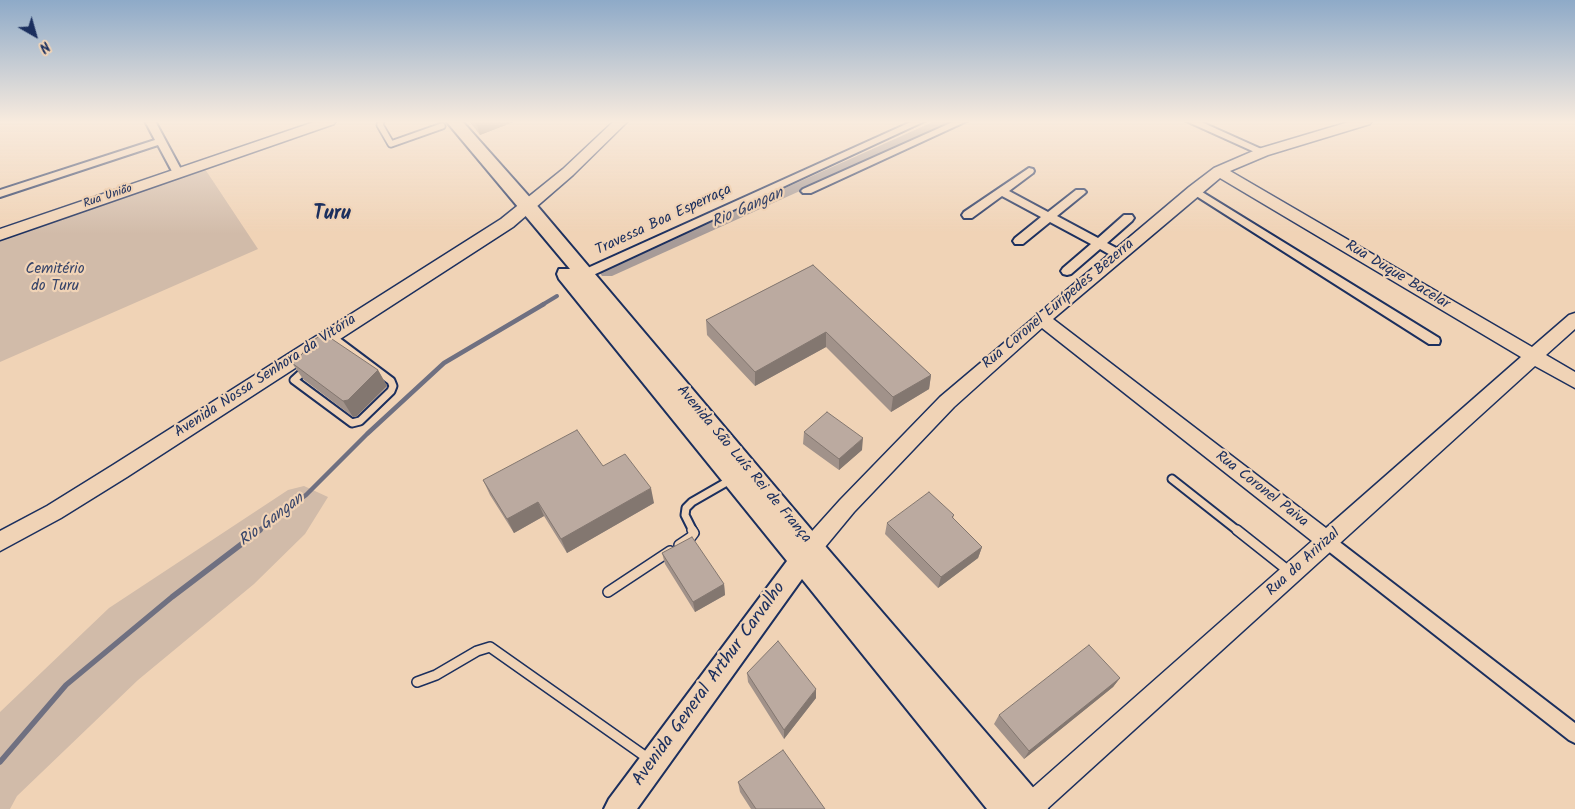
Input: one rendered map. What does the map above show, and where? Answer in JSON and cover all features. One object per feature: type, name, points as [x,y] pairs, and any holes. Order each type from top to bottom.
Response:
[{"type":"main road","name":"Rua União","points":[[0,235],[219,159]]},
{"type":"main road","name":"Avenida São Luís Rei de França","points":[[477,159],[522,210],[733,478],[806,554]]},
{"type":"main road","name":"Avenida Nossa Senhora da Vitória","points":[[0,542],[304,360],[330,336],[522,210],[582,159]]},
{"type":"main road","name":"Rua Coronel Eurípedes Bezerra","points":[[806,554],[847,506],[941,408],[1194,190],[1219,171],[1247,159]]},
{"type":"main road","name":"Rua Duque Bacelar","points":[[1219,171],[1575,381]]},
{"type":"main road","name":"Avenida São Luís Rei de França","points":[[522,210],[585,274],[806,554],[1023,808]]},
{"type":"main road","name":"Rua Coronel Paiva","points":[[1042,319],[1328,542]]},
{"type":"main road","name":"Rua do Aririzal","points":[[1023,808],[1292,574],[1575,319]]},
{"type":"main road","name":"Avenida General Arthur Carvalho","points":[[619,809],[806,554]]},
{"type":"street","points":[[0,194],[107,159]]},
{"type":"street","points":[[170,159],[178,173]]},
{"type":"street","name":"Travessa Boa Esperraça","points":[[585,274],[836,159]]},
{"type":"street","points":[[807,191],[877,159]]},
{"type":"street","points":[[968,215],[1029,171]]},
{"type":"street","points":[[1194,190],[1434,340]]},
{"type":"street","points":[[1001,191],[1118,254]]},
{"type":"street","points":[[1018,241],[1080,192]]},
{"type":"street","points":[[1067,271],[1128,218]]},
{"type":"street","name":"Rua Coronel Paiva","points":[[1328,542],[1575,734]]},
{"type":"lane","points":[[304,360],[309,367],[294,380],[352,423],[360,421],[391,391],[393,386],[391,381],[330,336]]},
{"type":"lane","points":[[608,592],[691,537],[694,532],[685,515],[686,508],[692,502],[733,478]]},
{"type":"lane","points":[[1172,480],[1292,574]]},
{"type":"lane","points":[[417,682],[436,675],[477,651],[490,647],[654,762]]},
{"type":"green space","name":"Cemitério do Turu","points":[[205,169],[258,249],[0,362],[0,241]]},
{"type":"green space","points":[[304,486],[328,497],[305,534],[254,584],[138,680],[17,796],[10,809],[0,809],[0,712],[109,608],[288,490]]},
{"type":"building","points":[[813,265],[931,375],[893,397],[826,332],[755,372],[706,320]]},
{"type":"building","points":[[323,333],[378,370],[348,400],[343,401],[292,363],[303,353],[304,348]]},
{"type":"building","points":[[827,412],[863,438],[839,459],[804,432]]},
{"type":"building","points":[[577,430],[603,466],[625,454],[651,488],[561,539],[538,502],[507,519],[483,480]]},
{"type":"building","points":[[929,492],[954,515],[952,517],[982,547],[941,577],[887,523]]},
{"type":"building","points":[[692,537],[724,584],[693,602],[662,553]]},
{"type":"building","points":[[778,641],[816,689],[784,730],[747,673]]},
{"type":"building","points":[[1089,645],[1120,678],[1029,751],[999,715]]},
{"type":"building","points":[[783,750],[825,809],[756,809],[738,782]]},
{"type":"waterway","name":"Rio Gangan","points":[[607,273],[860,159]]},
{"type":"waterway","name":"Rio Gangan","points":[[542,305],[557,296]]},
{"type":"waterway","name":"Rio Gangan","points":[[258,531],[306,495],[367,434],[444,363],[544,304]]},
{"type":"waterway","name":"Rio Gangan","points":[[0,762],[66,685],[172,597],[260,530]]},
{"type":"district","name":"Turu","points":[[332,216]]}]
